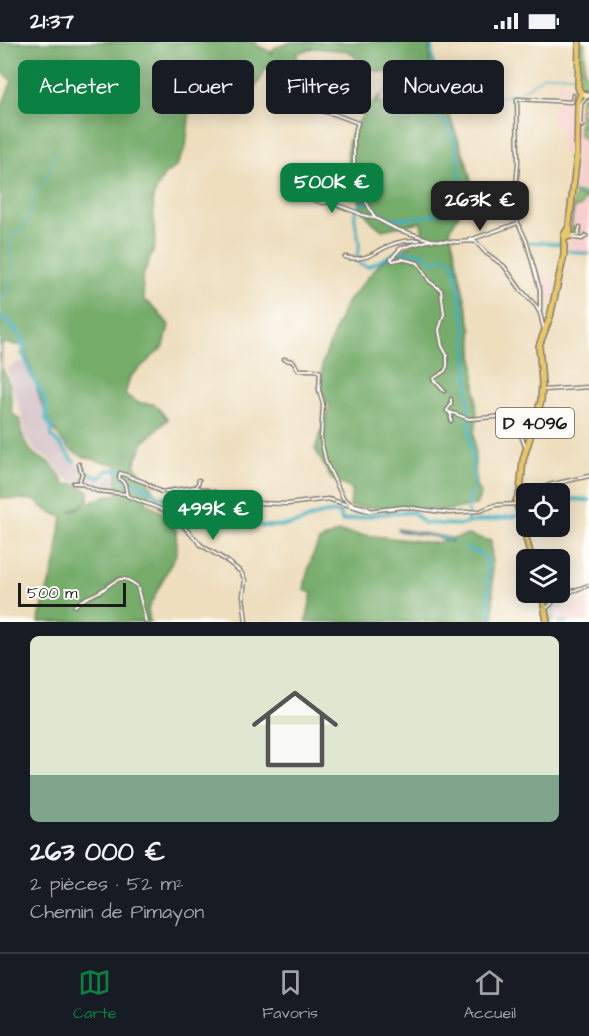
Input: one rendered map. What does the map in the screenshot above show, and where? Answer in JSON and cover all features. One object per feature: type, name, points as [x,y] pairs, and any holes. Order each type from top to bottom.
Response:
[{"type":"main road","name":"D 4096","points":[[521,483],[526,448],[540,407],[543,390],[539,353],[551,314],[568,236],[581,94],[579,42]]},
{"type":"main road","name":"D 4096","points":[[539,353],[544,330],[551,314]]},
{"type":"main road","points":[[544,603],[547,620]]},
{"type":"street","points":[[542,339],[544,330],[540,313],[539,287],[526,240],[518,223],[514,188],[518,166],[516,99],[572,102],[581,94]]},
{"type":"street","points":[[581,94],[580,125],[582,126]]},
{"type":"street","points":[[334,114],[357,122],[354,138],[354,172],[375,218]]},
{"type":"street","points":[[314,201],[329,202],[375,218],[394,229],[431,240]]},
{"type":"street","points":[[345,257],[358,258],[373,255],[401,241],[457,242],[470,240],[518,223]]},
{"type":"street","points":[[568,236],[578,235],[580,227]]},
{"type":"street","points":[[568,236],[583,239],[586,236]]},
{"type":"street","points":[[431,240],[412,243],[397,251],[392,261],[402,259],[418,263],[429,281],[441,291],[444,314],[439,330],[442,346],[447,355],[447,367],[433,380],[444,391]]},
{"type":"street","points":[[470,240],[477,242],[486,253],[505,268],[540,313]]},
{"type":"street","points":[[284,359],[294,362],[298,370],[320,372],[319,390],[324,404],[321,439],[326,462],[343,498],[351,504],[370,511]]},
{"type":"street","points":[[543,390],[589,387]]},
{"type":"street","points":[[447,411],[451,405],[451,399]]},
{"type":"street","points":[[447,411],[470,419],[506,417],[516,423],[526,448]]},
{"type":"street","points":[[447,411],[451,415],[451,421]]},
{"type":"street","points":[[79,464],[82,474],[79,482]]},
{"type":"street","points":[[126,494],[126,484],[119,478],[120,472],[161,492],[192,486],[257,503],[288,504],[328,499],[370,511],[404,507],[454,513],[480,511],[494,505],[516,501]]},
{"type":"street","points":[[558,483],[589,476]]},
{"type":"street","points":[[197,487],[199,480]]},
{"type":"street","points":[[73,483],[82,484],[97,491],[126,494],[171,513],[201,545],[241,572],[244,580],[246,622]]},
{"type":"street","points":[[75,606],[81,600],[103,590],[112,581],[124,580],[137,586],[146,622]]},
{"type":"street","points":[[545,610],[559,596],[589,585]]},
{"type":"shaded area","points":[[558,83],[576,83],[574,104],[589,105],[589,162],[584,193],[589,194],[589,253],[566,250],[571,238],[573,193],[580,192],[573,191],[577,155],[561,151],[562,126],[552,126],[554,102],[566,103],[566,95],[558,94]]},
{"type":"shaded area","points":[[537,276],[558,280],[552,302],[541,301],[541,289]]},
{"type":"shaded area","points":[[20,361],[26,366],[35,389],[42,398],[46,409],[45,421],[50,427],[51,438],[73,464],[81,466],[85,475],[90,478],[106,482],[108,475],[117,474],[122,492],[94,489],[65,478],[47,457],[37,453],[24,436],[22,415],[7,370]]},
{"type":"shaded area","points":[[589,585],[589,622],[547,622],[552,603],[570,603],[570,590]]},
{"type":"green space","points":[[0,42],[257,42],[256,45],[271,52],[271,55],[274,48],[291,42],[429,42],[430,60],[383,60],[383,72],[371,69],[371,60],[358,60],[348,51],[313,48],[297,53],[298,60],[266,60],[266,69],[254,88],[254,60],[152,60],[152,114],[190,114],[186,147],[176,167],[164,175],[153,197],[155,245],[142,279],[144,300],[154,307],[169,325],[164,346],[130,377],[125,395],[139,403],[154,404],[168,419],[144,442],[134,465],[153,488],[145,501],[168,517],[176,530],[177,552],[148,609],[150,622],[38,622],[55,564],[62,517],[48,511],[34,500],[0,498],[0,111],[12,81],[0,69]],"holes":[[[2,343],[24,346],[40,400],[52,426],[69,448],[85,457],[117,465],[117,495],[107,495],[69,513],[88,501],[89,491],[74,484],[65,485],[50,463],[36,456],[26,444],[20,420],[12,413],[10,385],[1,366]]]},
{"type":"green space","points":[[580,42],[584,42],[584,69],[589,91],[586,93],[580,89]]},
{"type":"green space","points":[[380,95],[381,98],[376,103],[383,102],[383,114],[449,114],[473,188],[450,230],[472,331],[477,418],[474,432],[476,486],[481,493],[476,505],[443,511],[402,506],[350,507],[352,489],[331,479],[315,449],[330,406],[321,392],[322,364],[345,305],[380,263],[423,238],[421,222],[382,230],[363,210],[355,190],[349,166],[348,145],[356,126],[365,114],[371,114],[371,106]]},
{"type":"green space","points":[[586,97],[581,103],[581,115],[589,116],[585,119],[589,119],[589,126],[580,126],[589,127],[589,142],[579,135],[580,98]]},
{"type":"green space","points":[[575,194],[589,198],[584,199],[581,206],[574,208],[571,227],[579,228],[578,234],[572,234],[570,227]]},
{"type":"green space","points":[[338,532],[435,543],[468,535],[491,541],[494,622],[306,622],[312,593],[304,590],[311,559],[319,541]]},
{"type":"green space","points":[[553,603],[562,603],[562,607],[554,607],[554,622],[550,618],[551,622],[549,622],[547,609]]},
{"type":"water","points":[[398,529],[452,538],[451,542]]},
{"type":"waterway","points":[[357,258],[359,242],[355,222],[356,210],[367,201],[380,213],[391,218],[433,215],[451,209],[459,201],[460,174],[455,141],[449,128],[437,116],[391,93],[391,78],[395,68],[427,80],[432,78],[434,72],[431,42]]},
{"type":"waterway","points":[[517,94],[545,75],[576,75]]},
{"type":"waterway","points":[[504,96],[515,94]]},
{"type":"waterway","points":[[0,301],[8,295],[9,284],[13,281],[11,277],[15,273],[9,252],[13,235],[21,230],[31,213],[33,196],[51,170],[55,154]]},
{"type":"waterway","points":[[574,192],[589,195]]},
{"type":"waterway","points":[[528,242],[562,244]]},
{"type":"waterway","points":[[357,259],[359,264],[368,267],[398,251],[423,253],[433,262],[443,257],[449,258],[454,264],[466,331],[470,438],[474,475],[474,489],[470,497]]},
{"type":"waterway","points":[[568,251],[589,254]]},
{"type":"waterway","points":[[0,317],[7,319],[13,330],[18,329],[17,333],[23,340],[21,344],[25,345],[22,354],[45,403],[46,419],[52,428],[52,437],[74,462]]},
{"type":"waterway","points":[[83,466],[86,472],[100,478],[108,470],[121,470]]},
{"type":"waterway","points":[[122,475],[127,481],[141,485],[159,497],[186,500],[223,509],[229,511],[237,522],[252,525],[289,525],[330,513],[340,513],[342,521],[379,514],[413,512],[424,523],[460,525],[516,516]]},
{"type":"waterway","points":[[468,511],[469,496]]},
{"type":"waterway","points":[[570,499],[589,500]]},
{"type":"waterway","points":[[467,523],[468,513]]},
{"type":"waterway","points":[[467,547],[487,560],[490,622]]},
{"type":"waterway","points":[[559,622],[566,622]]}]
